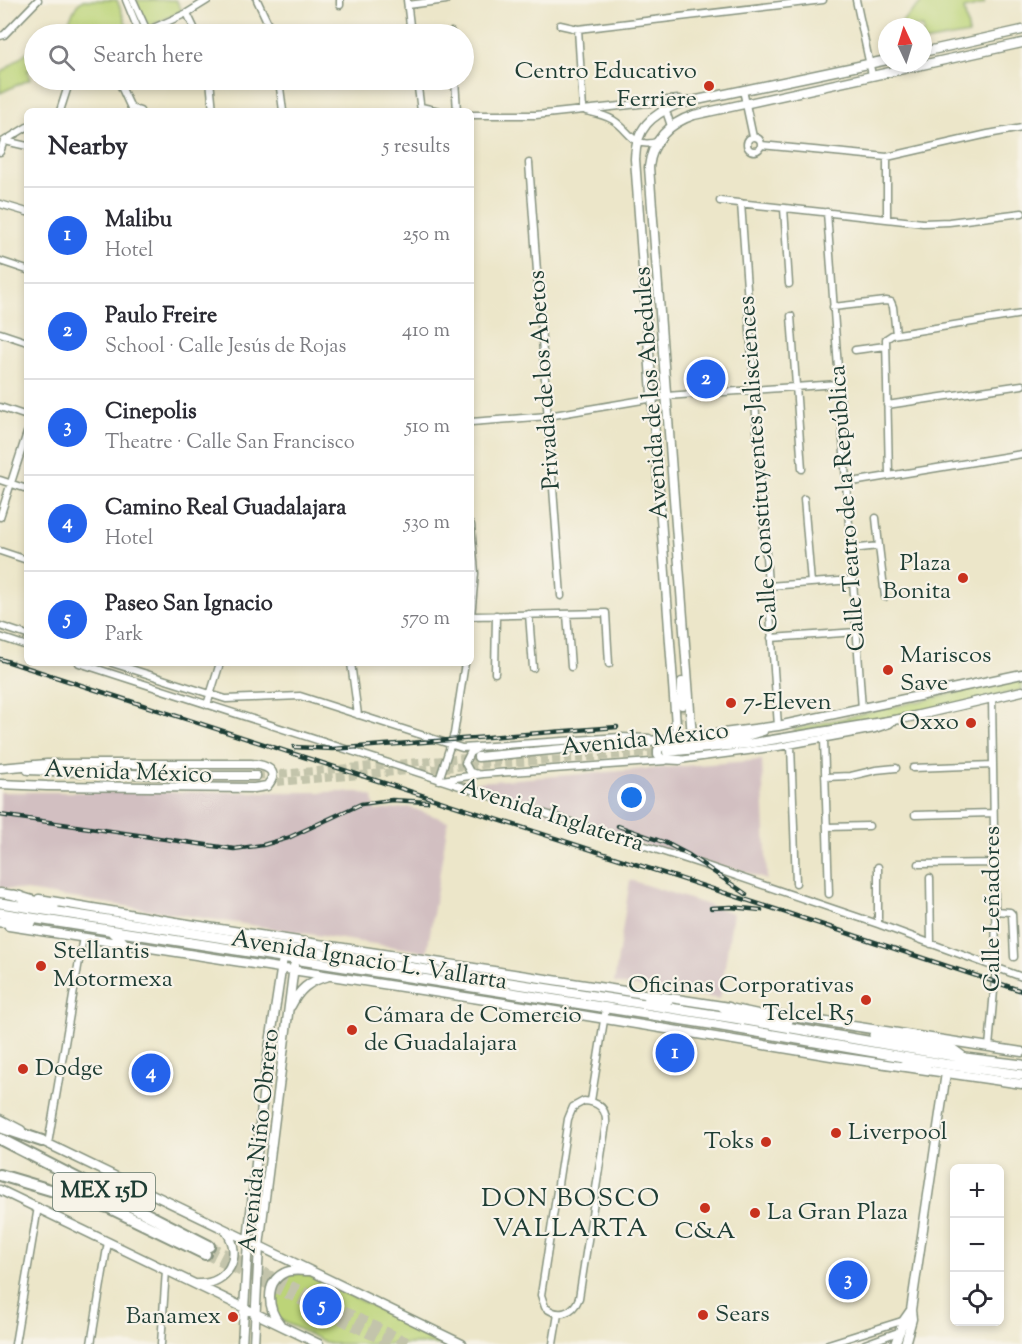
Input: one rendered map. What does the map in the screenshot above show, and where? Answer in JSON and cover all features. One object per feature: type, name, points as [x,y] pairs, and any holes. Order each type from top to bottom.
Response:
[{"type":"highway","points":[[0,1127],[45,1143]]},
{"type":"highway","name":"MEX 15D","points":[[0,1139],[207,1250],[108,1207],[74,1195],[0,1175]]},
{"type":"main road","points":[[932,50],[1022,30]]},
{"type":"main road","points":[[657,142],[671,126],[694,115],[1022,43]]},
{"type":"main road","points":[[637,141],[647,123],[661,106],[878,62]]},
{"type":"main road","name":"Avenida de los Abedules","points":[[637,141],[635,159],[651,398],[682,707],[692,737]]},
{"type":"main road","name":"Avenida de los Abedules","points":[[657,142],[650,155],[649,167],[676,521],[674,540],[683,689],[677,739]]},
{"type":"main road","name":"Avenida México","points":[[479,752],[677,739],[778,726],[1022,675]]},
{"type":"main road","name":"Avenida México","points":[[666,752],[747,744],[906,718],[1022,691]]},
{"type":"main road","points":[[680,760],[662,759],[658,755],[658,750],[662,746],[736,739],[778,726]]},
{"type":"main road","points":[[0,769],[47,764],[251,764],[270,768],[272,779],[267,786],[254,788],[47,786],[0,783]]},
{"type":"main road","name":"Avenida México","points":[[0,769],[256,780],[0,783]]},
{"type":"main road","name":"Avenida Ignacio L. Vallarta","points":[[0,893],[284,948],[1022,1084]]},
{"type":"main road","points":[[14,895],[88,917]]},
{"type":"main road","name":"Avenida Ignacio L. Vallarta","points":[[0,903],[637,1003],[965,1058],[1022,1065]]},
{"type":"main road","name":"Avenida Ignacio L. Vallarta","points":[[0,913],[111,931],[284,948]]},
{"type":"main road","points":[[0,923],[62,923]]},
{"type":"main road","name":"Avenida Ignacio L. Vallarta","points":[[0,923],[126,945],[902,1066]]},
{"type":"main road","points":[[111,931],[126,945]]},
{"type":"main road","name":"Avenida Niño Obrero","points":[[242,1344],[248,1241],[265,1076],[284,948]]},
{"type":"main road","name":"Avenida Ignacio L. Vallarta","points":[[295,950],[742,1008],[1022,1052]]},
{"type":"main road","name":"Avenida Niño Obrero","points":[[254,1344],[260,1246],[295,950]]},
{"type":"main road","points":[[288,1011],[297,994],[305,986],[316,979],[329,976]]},
{"type":"main road","points":[[637,1003],[669,999]]},
{"type":"main road","points":[[723,1007],[820,1028]]},
{"type":"main road","points":[[874,1035],[952,1049],[965,1058]]},
{"type":"main road","points":[[902,1066],[945,1068],[909,1329],[905,1344]]},
{"type":"main road","name":"Avenida Ignacio L. Vallarta","points":[[945,1068],[1022,1074]]},
{"type":"main road","points":[[0,1119],[45,1143],[462,1344]]},
{"type":"main road","points":[[0,1190],[319,1344]]},
{"type":"main road","points":[[195,1284],[217,1281],[230,1268],[234,1251],[231,1237],[225,1229]]},
{"type":"main road","points":[[282,1326],[272,1315],[269,1301],[277,1279],[284,1273],[293,1271],[311,1272]]},
{"type":"main road","points":[[895,1344],[909,1316]]},
{"type":"street","points":[[126,0],[138,24]]},
{"type":"street","points":[[133,0],[140,24]]},
{"type":"street","points":[[162,24],[208,0]]},
{"type":"street","points":[[257,0],[268,24]]},
{"type":"street","points":[[410,24],[407,2],[446,0]]},
{"type":"street","points":[[560,25],[578,29],[823,0]]},
{"type":"street","points":[[856,0],[872,75]]},
{"type":"street","points":[[0,36],[4,35],[34,2]]},
{"type":"street","points":[[187,13],[192,24]]},
{"type":"street","points":[[578,29],[583,110]]},
{"type":"street","points":[[61,108],[67,90]]},
{"type":"street","points":[[122,90],[130,108]]},
{"type":"street","points":[[211,90],[213,108]]},
{"type":"street","points":[[280,90],[283,108]]},
{"type":"street","points":[[418,90],[421,108]]},
{"type":"street","points":[[456,90],[457,108]]},
{"type":"street","points":[[743,90],[753,137]]},
{"type":"street","points":[[474,115],[536,115],[661,106],[671,126]]},
{"type":"street","points":[[583,110],[613,120],[637,141],[649,144],[657,142]]},
{"type":"street","points":[[761,144],[887,157],[1022,128]]},
{"type":"street","points":[[0,152],[4,141],[24,129]]},
{"type":"street","points":[[753,137],[747,141],[750,151],[757,150],[761,144]]},
{"type":"street","points":[[753,137],[761,144]]},
{"type":"street","points":[[4,141],[24,145]]},
{"type":"street","points":[[887,157],[887,219]]},
{"type":"street","name":"Privada de los Abetos","points":[[529,163],[561,596]]},
{"type":"street","points":[[720,201],[923,223],[1022,213]]},
{"type":"street","name":"Calle Constituyentes Jalisciences","points":[[741,203],[778,726]]},
{"type":"street","points":[[0,204],[24,211]]},
{"type":"street","points":[[784,208],[789,284]]},
{"type":"street","name":"Calle Teatro de la República","points":[[827,212],[862,709]]},
{"type":"street","points":[[0,261],[24,269]]},
{"type":"street","points":[[833,308],[891,302],[896,334]]},
{"type":"street","points":[[889,476],[886,339],[896,334],[1022,314]]},
{"type":"street","points":[[791,316],[802,469]]},
{"type":"street","points":[[0,333],[24,341]]},
{"type":"street","points":[[855,350],[885,346]]},
{"type":"street","points":[[474,422],[548,416],[666,396],[838,384]]},
{"type":"street","points":[[887,405],[1022,384]]},
{"type":"street","points":[[0,407],[24,415]]},
{"type":"street","points":[[0,517],[24,442]]},
{"type":"street","points":[[846,483],[1022,454]]},
{"type":"street","points":[[0,480],[24,488]]},
{"type":"street","points":[[804,499],[811,583]]},
{"type":"street","points":[[876,518],[885,597]]},
{"type":"street","points":[[851,549],[879,546]]},
{"type":"street","points":[[0,551],[24,559]]},
{"type":"street","points":[[474,561],[474,584]]},
{"type":"street","points":[[768,586],[853,580]]},
{"type":"street","points":[[474,617],[606,613],[609,664]]},
{"type":"street","points":[[529,614],[533,668]]},
{"type":"street","points":[[567,614],[571,667]]},
{"type":"street","points":[[495,673],[496,615]]},
{"type":"street","points":[[0,626],[24,634]]},
{"type":"street","points":[[771,639],[857,632]]},
{"type":"street","points":[[0,638],[24,645]]},
{"type":"street","name":"Avenida Inglaterra","points":[[88,666],[701,864],[878,924],[1022,977]]},
{"type":"street","points":[[104,671],[106,666]]},
{"type":"street","name":"Avenida Inglaterra","points":[[121,666],[210,695],[234,700],[300,696],[479,752]]},
{"type":"street","points":[[207,705],[219,666]]},
{"type":"street","points":[[350,666],[358,715]]},
{"type":"street","points":[[439,780],[451,745],[464,666]]},
{"type":"street","name":"Calle Leñadores","points":[[989,1047],[996,968],[992,697]]},
{"type":"street","name":"Avenida México","points":[[439,780],[483,774],[680,760],[824,739],[875,729],[906,718]]},
{"type":"street","points":[[824,739],[829,894]]},
{"type":"street","points":[[791,745],[796,883]]},
{"type":"street","points":[[479,752],[470,753],[465,763],[470,772],[483,774]]},
{"type":"street","points":[[912,768],[993,765]]},
{"type":"street","points":[[825,777],[851,776],[896,768]]},
{"type":"street","points":[[915,815],[993,813]]},
{"type":"street","points":[[827,827],[869,826]]},
{"type":"street","points":[[919,864],[995,863]]},
{"type":"street","points":[[878,867],[878,924]]},
{"type":"street","points":[[930,878],[931,944]]},
{"type":"street","points":[[995,911],[1012,914],[1014,957]]},
{"type":"street","points":[[45,1143],[82,937]]},
{"type":"street","points":[[591,1101],[606,1008]]},
{"type":"street","points":[[591,1101],[601,1107],[607,1118],[585,1263],[577,1304],[568,1312],[558,1314],[545,1306],[541,1295],[568,1119],[573,1107],[578,1103],[591,1101]]},
{"type":"street","points":[[15,1344],[38,1207]]},
{"type":"street","points":[[91,1344],[108,1242]]},
{"type":"street","points":[[161,1344],[165,1270]]},
{"type":"street","points":[[553,1344],[558,1314]]},
{"type":"street","points":[[828,1344],[909,1316]]},
{"type":"street","points":[[865,1344],[909,1329]]},
{"type":"shaded area","points":[[762,760],[767,880],[737,869],[710,866],[463,786],[465,783]]},
{"type":"shaded area","points":[[0,792],[359,792],[373,797],[375,811],[409,807],[448,821],[427,952],[0,887]]},
{"type":"shaded area","points":[[630,880],[733,913],[720,999],[614,983]]},
{"type":"green space","points":[[83,0],[117,0],[126,24],[63,24],[69,20],[77,5]]},
{"type":"green space","points":[[136,0],[176,0],[182,11],[154,24],[147,24]]},
{"type":"green space","points":[[924,0],[984,0],[984,4],[964,9],[969,34],[932,40],[932,18],[905,18]]},
{"type":"green space","points":[[24,54],[24,82],[0,93],[0,74]]},
{"type":"green space","points":[[1022,678],[1022,690],[904,717],[796,735],[794,732],[795,729]]},
{"type":"green space","points":[[304,1273],[450,1344],[329,1344],[280,1320],[273,1312],[273,1290],[278,1280],[286,1275]]},
{"type":"tunnel","points":[[639,750],[657,744],[669,735],[677,723],[682,705]]},
{"type":"tunnel","points":[[265,783],[667,752]]},
{"type":"tunnel","points":[[256,776],[478,757]]},
{"type":"tunnel","points":[[820,1028],[874,1035]]},
{"type":"tunnel","points":[[209,1246],[411,1344]]},
{"type":"tunnel","points":[[205,1254],[391,1344]]},
{"type":"railway","points":[[0,659],[1022,991]]},
{"type":"railway","points":[[294,747],[333,749],[617,727]]},
{"type":"railway","points":[[0,815],[234,849],[263,845],[288,838],[361,804],[392,800],[427,802]]},
{"type":"railway","points":[[618,826],[666,843],[689,855],[746,894]]},
{"type":"railway","points":[[711,908],[761,910]]},
{"type":"place","name":"Centro Educativo Ferriere","points":[[709,86]]},
{"type":"place","name":"Paulo Freire","points":[[706,379]]},
{"type":"place","name":"Plaza Bonita","points":[[963,578]]},
{"type":"place","name":"Mariscos Save","points":[[888,670]]},
{"type":"place","name":"7-Eleven","points":[[731,703]]},
{"type":"place","name":"Oxxo","points":[[971,723]]},
{"type":"place","name":"Stellantis Motormexa","points":[[41,966]]},
{"type":"place","name":"Oficinas Corporativas Telcel R5","points":[[866,1000]]},
{"type":"place","name":"Cámara de Comercio de Guadalajara","points":[[352,1030]]},
{"type":"place","name":"Malibu","points":[[675,1053]]},
{"type":"place","name":"Dodge","points":[[23,1069]]},
{"type":"place","name":"Camino Real Guadalajara","points":[[151,1073]]},
{"type":"place","name":"Liverpool","points":[[836,1133]]},
{"type":"place","name":"Toks","points":[[766,1142]]},
{"type":"place","name":"C&A","points":[[705,1208]]},
{"type":"place","name":"La Gran Plaza","points":[[755,1213]]},
{"type":"place","name":"Cinepolis","points":[[848,1280]]},
{"type":"place","name":"Paseo San Ignacio","points":[[322,1306]]},
{"type":"place","name":"Sears","points":[[703,1315]]},
{"type":"place","name":"Banamex","points":[[233,1317]]},
{"type":"district","name":"DON BOSCO VALLARTA","points":[[571,1214]]}]
